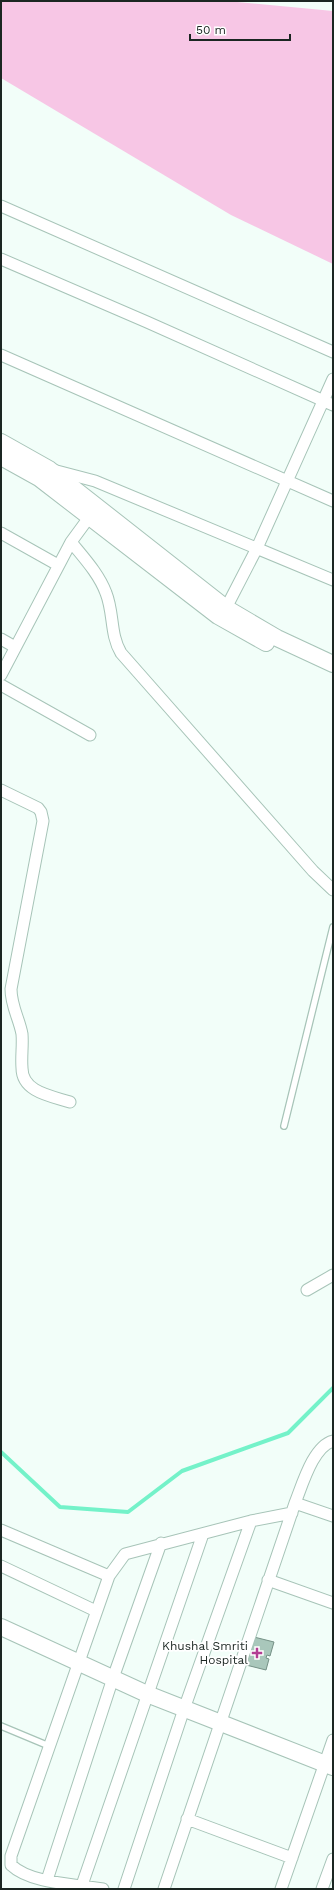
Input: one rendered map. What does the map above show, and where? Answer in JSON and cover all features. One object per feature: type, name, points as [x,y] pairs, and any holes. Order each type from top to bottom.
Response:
[{"type":"main road","points":[[1,442],[44,473],[222,612],[268,644],[333,674]]},
{"type":"main road","points":[[1,457],[44,473]]},
{"type":"main road","points":[[222,612],[333,664]]},
{"type":"main road","points":[[1,1626],[148,1694],[329,1766]]},
{"type":"street","points":[[1,206],[333,352]]},
{"type":"street","points":[[1,259],[148,322],[333,406]]},
{"type":"street","points":[[1,355],[333,501]]},
{"type":"street","points":[[222,612],[257,548],[333,379]]},
{"type":"street","points":[[44,473],[95,481],[333,580]]},
{"type":"street","points":[[1,675],[71,542],[94,512]]},
{"type":"street","points":[[1,534],[58,565]]},
{"type":"street","points":[[71,542],[99,579],[106,594],[110,609],[115,643],[121,653],[313,871],[333,890]]},
{"type":"street","points":[[1,639],[15,647]]},
{"type":"street","points":[[1,685],[90,735]]},
{"type":"street","points":[[1,790],[38,808],[44,820],[14,969],[11,1001],[21,1030],[23,1042],[22,1072],[26,1083],[34,1090],[70,1102]]},
{"type":"street","points":[[1,996],[11,1001]]},
{"type":"street","points":[[307,1290],[333,1275]]},
{"type":"street","points":[[164,1889],[219,1722],[293,1508],[315,1456],[325,1444],[333,1441]]},
{"type":"street","points":[[103,1889],[46,1880],[25,1875],[16,1870],[11,1864],[11,1856],[109,1576],[125,1554],[160,1543],[203,1534],[293,1508],[333,1516]]},
{"type":"street","points":[[124,1889],[184,1709],[250,1521]]},
{"type":"street","points":[[1,1530],[109,1576]]},
{"type":"street","points":[[82,1885],[203,1534]]},
{"type":"street","points":[[46,1880],[113,1678],[160,1543]]},
{"type":"street","points":[[1,1566],[96,1611]]},
{"type":"street","points":[[268,1580],[333,1603]]},
{"type":"street","points":[[281,1889],[329,1766],[333,1740]]},
{"type":"street","points":[[188,1819],[292,1858]]},
{"type":"street","points":[[322,1889],[333,1859]]},
{"type":"lane","points":[[284,1126],[333,927]]},
{"type":"lane","points":[[1,1726],[49,1746]]},
{"type":"shaded area","points":[[1,1],[226,1],[333,11],[333,264],[231,215],[1,78]]},
{"type":"building","points":[[250,1636],[274,1642],[270,1656],[267,1655],[266,1658],[269,1659],[266,1670],[242,1664]]},
{"type":"waterway","points":[[1,1452],[60,1507],[128,1512],[182,1471],[288,1433],[333,1388]]},
{"type":"place","name":"Khushal Smriti Hospital","points":[[257,1653]]}]
